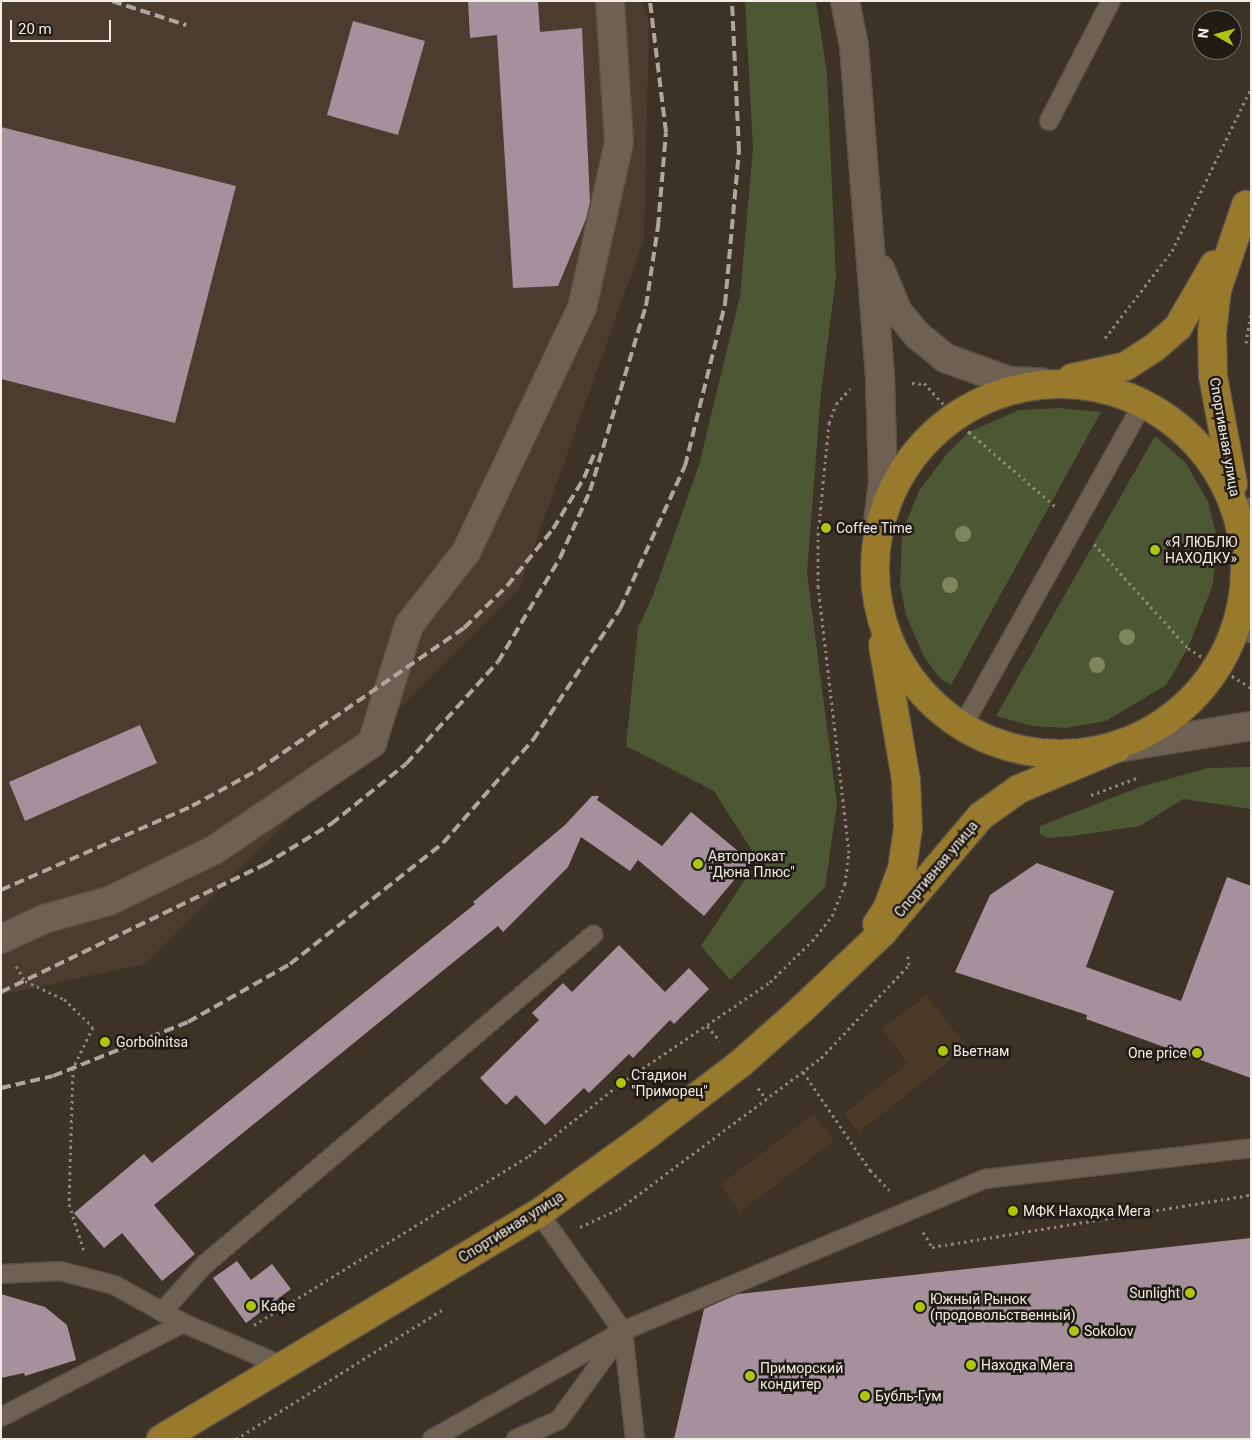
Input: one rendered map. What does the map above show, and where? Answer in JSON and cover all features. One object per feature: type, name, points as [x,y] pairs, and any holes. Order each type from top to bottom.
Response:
[{"type":"main road","name":"Спортивная улица","points":[[1041,382],[1096,375],[1126,366],[1154,348],[1178,327],[1248,200]]},
{"type":"main road","name":"Спортивная улица","points":[[1245,511],[1219,421],[1213,376],[1212,333],[1217,290],[1248,200]]},
{"type":"main road","points":[[1041,382],[1094,385],[1141,407],[1190,434],[1220,472],[1245,511],[1247,575],[1235,635],[1218,667],[1196,695],[1167,723],[1117,748],[1063,756],[1013,751],[962,727],[921,695],[892,651],[875,596],[877,531],[903,468],[940,425],[962,424],[992,395],[1041,382]]},
{"type":"main road","name":"Спортивная улица","points":[[834,978],[865,943],[887,909],[902,868],[908,828],[906,780],[875,596]]},
{"type":"main road","name":"Спортивная улица","points":[[161,1439],[540,1212],[740,1064],[882,933],[981,816],[1019,789],[1117,748]]},
{"type":"street","points":[[6,948],[44,919],[109,901],[214,850],[372,743],[409,625],[466,552],[582,308],[619,143],[610,1]]},
{"type":"street","points":[[845,1],[854,46],[880,379],[882,481],[877,531]]},
{"type":"street","points":[[869,224],[881,274],[898,312],[917,335],[945,358],[1009,381],[1041,382]]},
{"type":"street","points":[[1247,575],[1251,628]]},
{"type":"street","name":"Спортивная улица","points":[[1117,748],[1251,726]]},
{"type":"lane","points":[[1049,121],[1111,1]]},
{"type":"lane","points":[[962,727],[1141,407]]},
{"type":"lane","points":[[162,1312],[203,1266],[593,934]]},
{"type":"lane","points":[[432,1439],[623,1331],[985,1179],[1251,1148]]},
{"type":"lane","points":[[540,1212],[623,1331],[635,1439]]},
{"type":"lane","points":[[1,1274],[60,1271],[114,1285],[183,1323],[283,1366]]},
{"type":"lane","points":[[1,1418],[183,1323]]},
{"type":"lane","points":[[516,1439],[559,1420],[623,1331]]},
{"type":"path","points":[[1099,346],[1172,251],[1251,88]]},
{"type":"path","points":[[924,384],[945,358]]},
{"type":"path","points":[[227,1342],[529,1156],[621,1083],[770,982],[812,942],[832,916],[845,884],[849,853],[818,587],[820,484],[829,423],[836,404],[846,391],[880,379],[924,384],[962,424]]},
{"type":"path","points":[[1188,648],[1251,688]]},
{"type":"path","points":[[6,948],[25,981],[64,999],[93,1027],[73,1068],[69,1204],[93,1280]]},
{"type":"shaded area","points":[[1,1],[642,1],[649,23],[644,239],[519,589],[145,964],[1,995]]},
{"type":"shaded area","points":[[926,995],[967,1047],[859,1132],[844,1114],[908,1063],[882,1029]]},
{"type":"shaded area","points":[[814,1114],[834,1141],[740,1212],[720,1185]]},
{"type":"green space","points":[[745,1],[816,1],[827,74],[836,278],[821,393],[807,573],[837,804],[825,887],[730,980],[701,946],[758,860],[714,791],[626,746],[638,628],[652,598],[699,465],[740,296],[753,148]]},
{"type":"green space","points":[[1059,408],[1101,412],[951,685],[940,678],[924,657],[906,615],[900,585],[902,533],[919,491],[946,455],[969,432],[1019,410]]},
{"type":"green space","points":[[1155,436],[1186,463],[1208,502],[1219,544],[1212,587],[1188,648],[1166,685],[1106,721],[1066,728],[1032,726],[996,716]]},
{"type":"green space","points":[[1251,767],[1251,809],[1183,799],[1140,826],[1048,838],[1040,834],[1040,826],[1140,787],[1208,768]]},
{"type":"building","points":[[468,1],[538,1],[540,32],[582,28],[590,202],[586,219],[558,286],[513,288],[497,35],[470,38]]},
{"type":"building","points":[[353,21],[425,41],[398,135],[327,115]]},
{"type":"building","points":[[1,127],[236,186],[175,423],[1,379]]},
{"type":"building","points":[[140,725],[157,763],[25,821],[9,782]]},
{"type":"building","points":[[592,796],[599,796],[597,800],[662,846],[691,812],[750,861],[704,916],[638,860],[630,871],[581,837],[568,867],[503,932],[498,926],[154,1205],[195,1254],[162,1281],[122,1233],[104,1248],[74,1213],[144,1154],[152,1163],[475,904],[473,902],[565,825]]},
{"type":"building","points":[[1037,863],[1114,891],[1086,967],[1181,1001],[1227,877],[1251,886],[1251,1078],[1086,1019],[1087,1015],[955,972],[990,895]]},
{"type":"building","points":[[619,945],[665,992],[689,968],[709,989],[674,1024],[670,1020],[633,1058],[629,1054],[589,1093],[584,1088],[545,1125],[516,1095],[506,1105],[480,1078],[539,1020],[532,1013],[563,983],[572,992]]},
{"type":"building","name":"Находка Мега","points":[[1251,1238],[1251,1439],[674,1439],[704,1309],[738,1294]]},
{"type":"building","name":"Кафе","points":[[237,1261],[251,1280],[272,1264],[291,1289],[246,1323],[213,1278]]},
{"type":"building","points":[[1,1294],[45,1307],[67,1325],[76,1360],[25,1376],[24,1373],[1,1378]]},
{"type":"railway","points":[[112,1],[186,25]]},
{"type":"railway","points":[[1,992],[264,865],[331,824],[406,764],[498,662],[560,558],[590,491],[646,306],[658,227],[666,132],[650,1]]},
{"type":"railway","points":[[1,1088],[53,1076],[188,1022],[290,964],[443,843],[533,740],[620,609],[685,466],[725,304],[739,151],[732,1]]},
{"type":"railway","points":[[1,890],[192,806],[258,770],[464,628],[507,586],[553,529],[584,478],[596,450]]},
{"type":"place","name":"Coffee Time","points":[[826,528]]},
{"type":"place","name":"«Я ЛЮБЛЮ НАХОДКУ»","points":[[1155,550]]},
{"type":"place","name":"Автопрокат \"Дюна Плюс\"","points":[[698,864]]},
{"type":"place","name":"Gorbolnitsa","points":[[105,1042]]},
{"type":"place","name":"Вьетнам","points":[[943,1051]]},
{"type":"place","name":"One price","points":[[1197,1053]]},
{"type":"place","name":"Стадион \"Приморец\"","points":[[621,1083]]},
{"type":"place","name":"МФК Находка Мега","points":[[1013,1211]]},
{"type":"place","name":"Sunlight","points":[[1190,1293]]},
{"type":"place","name":"Кафе","points":[[251,1306]]},
{"type":"place","name":"Южный Рынок (продовольственный)","points":[[920,1307]]},
{"type":"place","name":"Sokolov","points":[[1074,1331]]},
{"type":"place","name":"Находка Мега","points":[[971,1365]]},
{"type":"place","name":"Приморский кондитер","points":[[750,1376]]},
{"type":"place","name":"Бубль-Гум","points":[[865,1396]]}]
